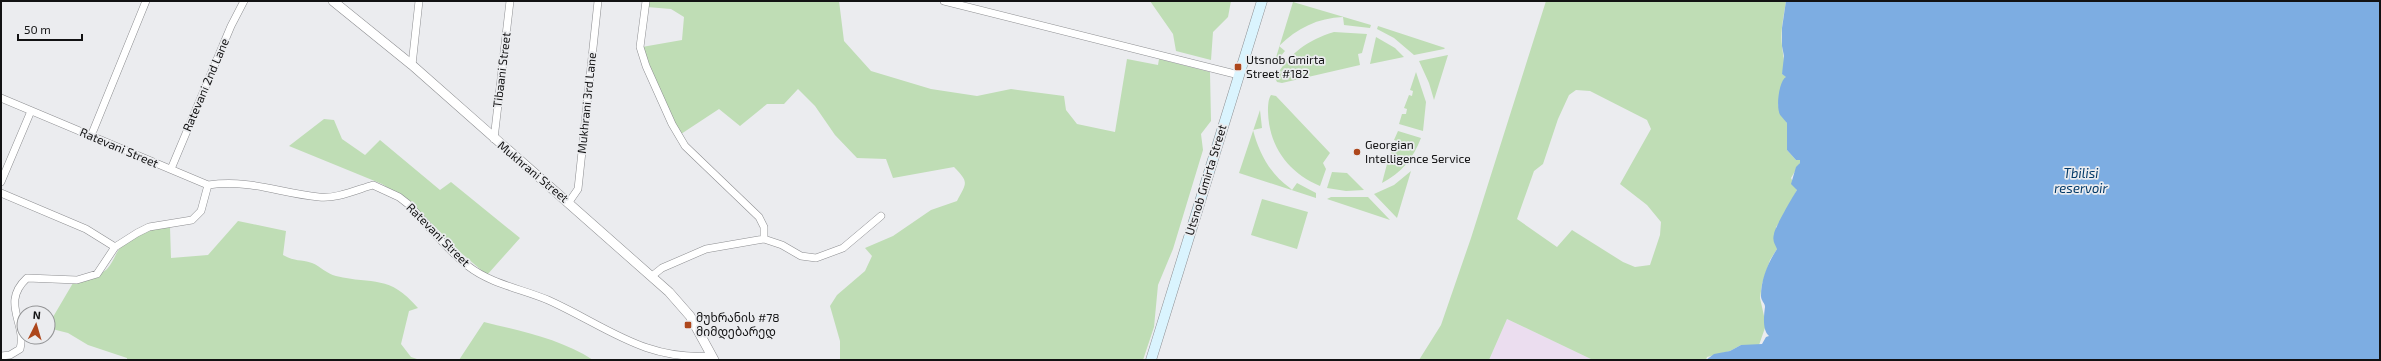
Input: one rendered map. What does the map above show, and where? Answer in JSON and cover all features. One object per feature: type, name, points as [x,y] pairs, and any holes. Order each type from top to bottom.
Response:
[{"type":"main road","name":"Utsnob Gmirta Street","points":[[1151,360],[1262,1]]},
{"type":"street","points":[[91,136],[146,1]]},
{"type":"street","name":"Ratevani 2nd Lane","points":[[171,169],[231,26],[244,1]]},
{"type":"street","name":"Mukhrani Street","points":[[333,1],[412,65],[494,139],[569,202],[652,276],[669,292],[690,316],[713,358]]},
{"type":"street","points":[[412,65],[419,1]]},
{"type":"street","name":"Tibaani Street","points":[[494,139],[510,1]]},
{"type":"street","name":"Mukhrani 3rd Lane","points":[[569,202],[578,190],[598,1]]},
{"type":"street","points":[[646,1],[640,47],[646,66],[672,124],[685,146],[759,217],[764,227],[764,239]]},
{"type":"street","points":[[944,1],[1239,75]]},
{"type":"street","name":"Ratevani Street","points":[[1,98],[208,185],[231,182],[268,186],[320,197],[339,195],[373,185],[404,200],[466,265],[485,278],[555,303],[634,347],[668,358],[713,358]]},
{"type":"street","points":[[1,182],[31,111]]},
{"type":"street","points":[[1,356],[8,358],[20,349],[22,339],[9,308],[14,292],[21,282],[27,278],[77,280],[97,274],[115,247],[149,227],[192,220],[201,211],[208,185]]},
{"type":"street","points":[[1,193],[86,229],[115,247]]},
{"type":"street","points":[[652,276],[662,268],[706,249],[764,239],[782,245],[801,256],[816,258],[843,248],[881,216]]},
{"type":"shaded area","points":[[1507,319],[1593,360],[1489,360]]},
{"type":"green space","points":[[649,1],[839,1],[844,41],[871,71],[931,89],[977,96],[1011,89],[1064,96],[1066,110],[1077,124],[1115,132],[1127,59],[1158,65],[1159,59],[1210,72],[1211,121],[1201,134],[1203,150],[1173,249],[1158,285],[1154,327],[1143,360],[840,360],[840,341],[830,306],[837,295],[865,271],[872,256],[865,248],[893,236],[931,210],[957,201],[964,187],[964,180],[954,167],[893,178],[886,159],[857,158],[835,135],[815,106],[798,89],[784,104],[767,104],[740,126],[719,109],[681,134],[664,104],[642,47],[682,40],[684,17],[671,9],[647,7]]},
{"type":"green space","points":[[1150,1],[1231,1],[1228,17],[1213,32],[1211,60],[1176,51],[1173,34]]},
{"type":"green space","points":[[1546,1],[1786,1],[1782,23],[1784,63],[1782,74],[1787,77],[1778,105],[1787,123],[1787,150],[1796,160],[1800,160],[1800,163],[1791,178],[1797,190],[1783,218],[1776,227],[1777,249],[1770,260],[1762,284],[1760,298],[1766,325],[1759,345],[1741,345],[1730,351],[1707,357],[1706,360],[1593,360],[1507,319],[1489,360],[1419,360],[1441,325],[1471,238]],"holes":[[[1576,90],[1590,91],[1647,120],[1651,129],[1620,184],[1647,205],[1661,222],[1660,235],[1650,265],[1635,267],[1623,262],[1572,230],[1557,247],[1517,219],[1534,171],[1543,164],[1558,119],[1569,95]]]},
{"type":"green space","points":[[1293,2],[1371,25],[1370,28],[1344,25],[1343,17],[1325,19],[1301,29],[1280,45]]},
{"type":"green space","points":[[1378,26],[1445,48],[1414,55],[1394,38],[1377,29]]},
{"type":"green space","points":[[1334,32],[1367,34],[1362,53],[1358,54],[1360,65],[1282,83],[1277,82],[1275,78],[1280,69],[1293,55],[1315,39]]},
{"type":"green space","points":[[1376,37],[1395,48],[1404,57],[1370,64]]},
{"type":"green space","points":[[1279,46],[1285,51],[1274,64]]},
{"type":"green space","points":[[1448,55],[1434,100],[1429,83],[1419,61]]},
{"type":"green space","points":[[1416,72],[1426,102],[1423,131],[1399,124],[1402,114],[1406,114],[1407,109],[1404,108],[1409,95],[1412,96],[1413,91],[1410,90]]},
{"type":"green space","points":[[1271,95],[1276,96],[1330,153],[1323,163],[1326,169],[1320,186],[1309,181],[1290,166],[1277,147],[1269,125],[1268,105]]},
{"type":"green space","points":[[1260,110],[1262,128],[1253,130]]},
{"type":"green space","points":[[324,119],[334,120],[342,139],[365,155],[380,140],[440,190],[451,182],[520,238],[487,275],[460,252],[410,202],[382,184],[289,146]]},
{"type":"green space","points":[[1253,131],[1258,147],[1271,170],[1292,190],[1297,183],[1316,193],[1316,198],[1239,173]]},
{"type":"green space","points":[[1398,131],[1421,138],[1418,146],[1406,165],[1395,175],[1382,183],[1387,164],[1390,165],[1391,160],[1389,159],[1393,146],[1396,146],[1397,141],[1394,140]]},
{"type":"green space","points":[[1411,171],[1397,218],[1374,194],[1394,185]]},
{"type":"green space","points":[[1332,172],[1347,173],[1364,190],[1346,191],[1327,188]]},
{"type":"green space","points":[[1331,197],[1368,197],[1390,220],[1327,199]]},
{"type":"green space","points":[[1262,199],[1308,212],[1297,249],[1251,235]]},
{"type":"green space","points":[[238,221],[286,231],[283,255],[295,260],[312,263],[336,276],[389,285],[408,297],[418,308],[409,311],[401,344],[411,357],[420,360],[127,360],[127,358],[88,345],[68,333],[56,330],[56,312],[73,283],[95,276],[107,269],[118,250],[136,235],[150,230],[170,227],[171,258],[208,255]]},
{"type":"green space","points":[[484,322],[526,332],[554,341],[568,346],[593,360],[459,360]]},
{"type":"water","name":"Tbilisi reservoir","points":[[1786,1],[2380,1],[2380,360],[1706,360],[1714,354],[1730,351],[1741,345],[1762,344],[1766,337],[1769,336],[1764,326],[1765,307],[1761,296],[1762,283],[1768,266],[1777,249],[1773,236],[1784,212],[1797,190],[1791,184],[1796,167],[1800,163],[1800,160],[1796,160],[1787,150],[1787,123],[1779,113],[1778,108],[1781,84],[1786,77],[1782,74],[1784,56],[1782,46],[1782,28]]},
{"type":"place","name":"Utsnob Gmirta Street #182","points":[[1238,67]]},
{"type":"place","name":"Georgian Intelligence Service","points":[[1357,152]]},
{"type":"place","name":"მუხრანის #78 მიმდებარედ","points":[[688,325]]}]
